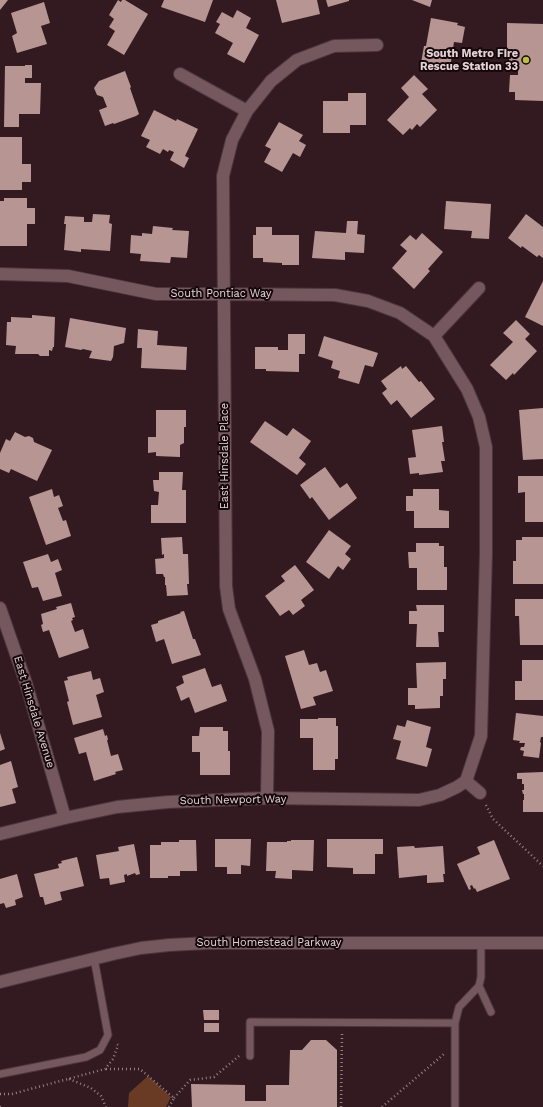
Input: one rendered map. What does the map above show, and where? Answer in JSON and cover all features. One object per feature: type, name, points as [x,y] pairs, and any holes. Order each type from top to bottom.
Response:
[{"type":"street","name":"East Hinsdale Place","points":[[267,798],[268,731],[255,679],[229,608],[226,586],[223,176],[232,140],[247,111],[271,81],[296,60],[334,46],[377,45]]},
{"type":"street","points":[[180,74],[247,111]]},
{"type":"street","name":"South Pontiac Way","points":[[0,274],[68,276],[156,294],[335,295],[368,301],[400,313],[434,336],[467,389],[479,417],[486,447],[486,553],[481,736],[466,781]]},
{"type":"street","points":[[434,336],[479,288]]},
{"type":"street","name":"East Hinsdale Avenue","points":[[0,608],[26,683],[65,818]]},
{"type":"street","points":[[466,781],[480,792]]},
{"type":"street","name":"South Newport Way","points":[[0,834],[117,807],[168,802],[267,798],[419,800],[440,795],[466,781]]},
{"type":"street","name":"South Homestead Parkway","points":[[0,982],[94,958],[140,948],[169,945],[208,943],[543,943]]},
{"type":"lane","points":[[455,1107],[455,1023],[459,1007],[479,986],[481,977],[481,943]]},
{"type":"lane","points":[[0,1074],[86,1056],[100,1050],[108,1035],[94,958]]},
{"type":"lane","points":[[479,986],[491,1012]]},
{"type":"lane","points":[[250,1056],[250,1022],[455,1023]]},
{"type":"path","points":[[480,792],[493,819],[543,866]]},
{"type":"path","points":[[341,1107],[342,1022]]},
{"type":"path","points":[[382,1107],[444,1053]]},
{"type":"path","points":[[169,1107],[174,1098],[190,1080],[214,1077],[240,1056],[250,1056]]},
{"type":"path","points":[[105,1069],[140,1069],[174,1098]]},
{"type":"path","points":[[69,1079],[91,1088],[101,1096],[106,1107]]},
{"type":"shaded area","points":[[148,1076],[171,1097],[166,1107],[128,1107],[129,1093]]},
{"type":"building","points":[[0,0],[8,0],[0,10]]},
{"type":"building","points":[[118,0],[121,2],[122,0],[125,0],[148,14],[124,55],[107,45],[115,31],[109,27],[114,19],[109,15]]},
{"type":"building","points":[[164,0],[213,0],[205,22],[161,7]]},
{"type":"building","points":[[276,0],[317,0],[320,14],[282,23]]},
{"type":"building","points":[[326,0],[349,0],[349,1],[328,7]]},
{"type":"building","points":[[412,0],[432,0],[430,7]]},
{"type":"building","points":[[44,2],[50,23],[41,26],[47,44],[17,53],[12,36],[17,33],[11,13]]},
{"type":"building","points":[[237,10],[251,18],[246,28],[259,35],[244,63],[227,54],[233,43],[215,33],[220,24],[216,22],[222,12],[233,18]]},
{"type":"building","points":[[431,18],[458,23],[457,25],[465,27],[462,43],[454,42],[450,68],[421,63]]},
{"type":"building","name":"South Metro Fire Rescue Station 33","points":[[507,23],[543,24],[543,101],[515,100],[515,92],[509,92],[510,75],[518,75],[518,64],[509,64],[509,57],[507,57]]},
{"type":"building","points":[[32,65],[32,78],[25,78],[25,83],[41,83],[40,114],[19,114],[19,127],[4,127],[5,66]]},
{"type":"building","points":[[125,71],[139,114],[105,126],[99,110],[107,107],[103,97],[97,95],[94,88],[99,81]]},
{"type":"building","points":[[414,75],[428,89],[422,94],[437,110],[420,127],[417,124],[412,130],[410,128],[403,135],[387,120],[409,97],[401,88]]},
{"type":"building","points":[[348,93],[366,93],[366,125],[350,125],[350,133],[323,133],[323,101],[348,101]]},
{"type":"building","points":[[154,110],[176,121],[177,119],[198,129],[185,156],[189,158],[184,168],[170,160],[174,152],[169,150],[168,152],[163,149],[160,154],[146,147],[150,140],[141,136]]},
{"type":"building","points":[[279,122],[303,135],[299,141],[306,145],[300,157],[293,153],[282,172],[264,162],[271,149],[265,146]]},
{"type":"building","points":[[0,137],[22,137],[22,164],[31,164],[31,182],[22,182],[22,190],[0,190]]},
{"type":"building","points":[[4,198],[27,198],[27,208],[35,208],[35,224],[27,224],[27,246],[0,246],[0,201],[4,201]]},
{"type":"building","points":[[446,201],[491,204],[489,239],[471,238],[472,231],[444,229]]},
{"type":"building","points":[[93,214],[110,215],[109,223],[112,224],[110,251],[81,249],[81,252],[64,250],[66,224],[64,224],[65,216],[84,217],[84,222],[92,222]]},
{"type":"building","points":[[526,214],[543,227],[543,258],[539,255],[537,257],[522,246],[521,248],[508,238]]},
{"type":"building","points":[[347,221],[358,221],[357,234],[365,235],[364,253],[345,252],[345,260],[312,258],[315,231],[346,233]]},
{"type":"building","points":[[153,226],[173,228],[172,230],[189,231],[187,258],[171,257],[170,263],[140,261],[141,254],[130,253],[131,235],[142,236],[142,233],[152,234]]},
{"type":"building","points":[[256,227],[272,227],[272,235],[299,235],[299,265],[282,265],[282,263],[263,262],[263,258],[253,258],[253,235],[256,235]]},
{"type":"building","points":[[422,233],[443,252],[428,269],[430,271],[414,289],[392,268],[407,251],[400,245],[410,235],[416,240]]},
{"type":"building","points":[[543,281],[543,326],[525,317]]},
{"type":"building","points":[[32,315],[55,317],[54,347],[52,351],[49,350],[49,356],[40,356],[38,354],[15,354],[16,346],[6,345],[7,322],[11,322],[11,317],[32,318]]},
{"type":"building","points":[[70,318],[126,328],[124,343],[114,346],[111,361],[89,358],[92,351],[65,347]]},
{"type":"building","points":[[516,320],[530,334],[525,339],[537,351],[514,375],[513,373],[506,380],[490,365],[513,342],[503,333]]},
{"type":"building","points":[[138,329],[158,331],[157,345],[187,347],[186,370],[141,368],[142,348],[137,348]]},
{"type":"building","points":[[288,334],[305,334],[305,354],[299,354],[299,372],[266,371],[266,369],[255,369],[255,347],[278,347],[278,350],[288,350]]},
{"type":"building","points":[[324,336],[378,353],[373,367],[365,365],[359,384],[338,378],[340,371],[331,368],[333,361],[318,356]]},
{"type":"building","points":[[401,366],[402,369],[406,366],[419,382],[421,381],[435,399],[411,418],[397,400],[391,405],[382,393],[387,389],[381,381]]},
{"type":"building","points":[[543,408],[543,459],[523,460],[519,410]]},
{"type":"building","points":[[156,410],[186,410],[184,443],[180,445],[180,457],[156,456],[156,452],[148,453],[148,437],[156,437]]},
{"type":"building","points":[[265,421],[287,436],[293,428],[311,441],[299,458],[306,464],[297,475],[250,442]]},
{"type":"building","points":[[442,426],[444,442],[442,442],[445,461],[441,461],[443,472],[419,475],[419,473],[410,474],[408,458],[416,457],[412,430]]},
{"type":"building","points":[[15,432],[25,437],[29,436],[33,438],[34,442],[52,450],[37,481],[11,469],[9,473],[0,469],[0,453],[6,439],[10,441]]},
{"type":"building","points":[[325,467],[340,488],[347,483],[357,498],[329,520],[312,497],[310,499],[300,485]]},
{"type":"building","points":[[159,472],[183,472],[182,490],[186,490],[186,523],[151,523],[151,505],[158,505],[159,492],[154,491],[153,480],[159,480]]},
{"type":"building","points":[[518,476],[543,476],[543,522],[525,522],[525,492],[518,493]]},
{"type":"building","points":[[52,489],[54,497],[59,495],[63,506],[58,508],[63,521],[66,520],[71,536],[46,545],[29,497]]},
{"type":"building","points":[[413,489],[439,489],[439,510],[449,511],[449,528],[414,528],[414,511],[406,511],[406,496],[413,496]]},
{"type":"building","points":[[329,530],[351,546],[345,554],[351,559],[343,570],[338,566],[329,579],[306,562]]},
{"type":"building","points":[[182,537],[183,554],[188,554],[188,595],[167,596],[165,577],[163,574],[156,574],[155,559],[164,558],[164,554],[162,555],[161,538]]},
{"type":"building","points":[[522,537],[543,537],[543,584],[513,584],[513,561],[516,561],[516,540],[522,540]]},
{"type":"building","points":[[416,543],[439,543],[439,546],[444,546],[444,567],[447,567],[447,590],[417,590],[417,568],[409,568],[408,552],[416,552]]},
{"type":"building","points":[[48,554],[51,562],[58,559],[62,570],[55,573],[62,596],[43,601],[38,587],[32,588],[23,562]]},
{"type":"building","points":[[295,565],[314,590],[301,600],[305,606],[293,615],[289,610],[280,616],[265,596],[285,581],[281,576]]},
{"type":"building","points":[[515,599],[543,599],[543,645],[520,645],[519,616],[515,616]]},
{"type":"building","points":[[71,603],[75,617],[72,618],[73,620],[71,621],[75,632],[83,629],[89,648],[59,658],[49,630],[43,632],[41,625],[43,624],[41,614],[57,609],[56,607]]},
{"type":"building","points":[[416,605],[444,605],[444,632],[438,632],[439,647],[416,647],[417,624],[409,624],[409,611],[417,611]]},
{"type":"building","points":[[184,611],[193,639],[195,639],[201,655],[172,664],[164,639],[156,642],[151,625]]},
{"type":"building","points":[[304,650],[309,665],[317,663],[320,672],[326,670],[333,691],[313,697],[316,705],[301,709],[285,656]]},
{"type":"building","points":[[522,660],[543,660],[543,700],[515,700],[515,681],[522,681]]},
{"type":"building","points":[[446,662],[446,679],[443,679],[443,696],[440,696],[440,708],[415,709],[415,705],[408,705],[408,688],[417,688],[416,663]]},
{"type":"building","points":[[205,668],[212,687],[221,684],[227,701],[195,713],[189,697],[181,701],[176,687],[184,683],[182,676]]},
{"type":"building","points":[[91,671],[93,680],[100,678],[104,692],[96,695],[102,717],[73,725],[67,702],[69,701],[64,681],[68,680],[67,677]]},
{"type":"building","points":[[516,713],[543,716],[543,737],[541,737],[540,742],[539,758],[523,756],[524,751],[520,750],[521,747],[524,747],[525,743],[519,743],[520,741],[513,740]]},
{"type":"building","points":[[336,718],[336,726],[338,726],[338,759],[335,759],[335,770],[313,770],[313,738],[300,738],[300,719]]},
{"type":"building","points":[[407,720],[431,727],[426,747],[432,749],[427,767],[396,759],[401,741],[393,739],[397,725],[405,727]]},
{"type":"building","points":[[200,727],[223,727],[223,731],[228,731],[230,775],[200,775],[200,752],[192,752],[192,736],[199,736]]},
{"type":"building","points":[[103,729],[105,736],[107,735],[111,756],[118,754],[123,770],[115,772],[116,774],[94,781],[86,752],[79,754],[74,738]]},
{"type":"building","points":[[0,733],[5,749],[0,751]]},
{"type":"building","points":[[11,761],[18,787],[12,789],[16,803],[0,807],[0,765]]},
{"type":"building","points":[[543,772],[543,812],[523,812],[524,794],[522,790],[524,790],[524,784],[522,784],[522,779],[517,779],[517,773]]},
{"type":"building","points":[[215,839],[251,839],[250,866],[241,865],[241,874],[227,874],[227,867],[215,867]]},
{"type":"building","points":[[327,839],[383,839],[383,854],[375,854],[375,874],[353,874],[353,868],[327,867]]},
{"type":"building","points":[[179,840],[196,840],[197,871],[180,871],[180,876],[168,876],[168,878],[150,878],[150,845],[161,845],[161,842],[179,842]]},
{"type":"building","points":[[291,840],[314,840],[313,871],[292,870],[292,879],[275,878],[276,871],[266,871],[267,842],[287,842]]},
{"type":"building","points":[[494,840],[510,879],[477,892],[472,885],[470,886],[471,889],[469,890],[457,864],[480,854],[477,847]]},
{"type":"building","points":[[134,844],[140,874],[136,875],[135,873],[127,876],[127,874],[124,875],[125,882],[110,885],[109,878],[100,879],[96,855],[119,851],[118,847]]},
{"type":"building","points":[[414,846],[415,848],[443,846],[445,874],[443,874],[444,882],[427,883],[427,875],[399,878],[397,847]]},
{"type":"building","points":[[77,857],[84,886],[60,892],[62,900],[45,905],[43,897],[40,897],[34,874],[59,868],[58,864],[62,863],[61,861]]},
{"type":"building","points":[[17,874],[23,897],[15,900],[16,905],[6,908],[4,903],[0,904],[0,879]]},
{"type":"building","points":[[203,1010],[219,1010],[219,1020],[204,1020]]},
{"type":"building","points":[[204,1023],[219,1023],[219,1032],[204,1032]]},
{"type":"building","points":[[311,1040],[326,1040],[337,1050],[337,1107],[192,1107],[191,1084],[245,1085],[245,1101],[266,1101],[266,1085],[289,1085],[290,1050],[302,1050]]},
{"type":"place","name":"South Metro Fire Rescue Station 33","points":[[526,60]]}]
